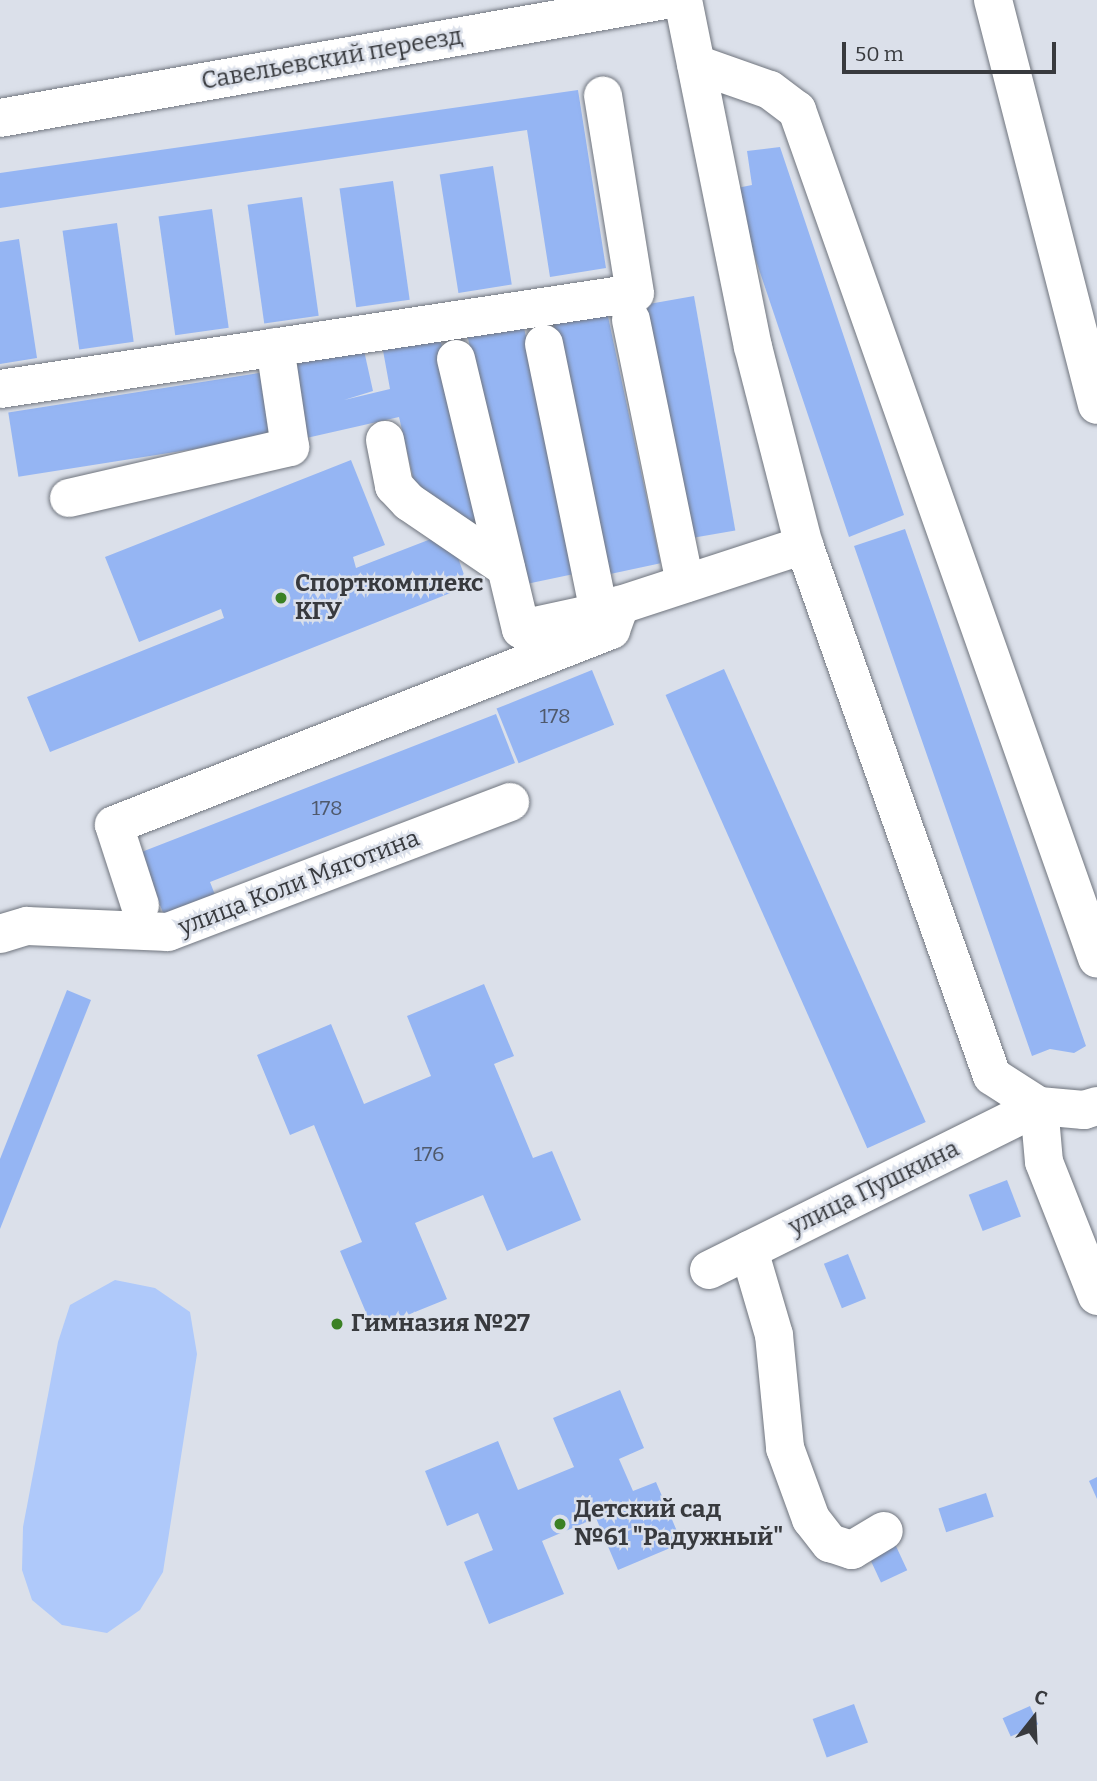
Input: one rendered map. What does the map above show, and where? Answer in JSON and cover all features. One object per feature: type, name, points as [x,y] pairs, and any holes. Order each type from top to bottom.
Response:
[{"type":"main road","name":"Савельевский переезд","points":[[0,118],[665,0]]},
{"type":"main road","points":[[683,0],[753,347],[804,545],[992,1076],[1039,1106],[1084,1110],[1097,1106]]},
{"type":"main road","points":[[993,0],[1097,405]]},
{"type":"main road","points":[[696,64],[770,90],[797,110],[1097,958]]},
{"type":"main road","points":[[0,389],[635,293],[603,96]]},
{"type":"main road","points":[[631,320],[685,584]]},
{"type":"main road","points":[[140,905],[114,825],[611,631],[610,608],[544,344]]},
{"type":"main road","points":[[69,498],[290,447],[275,347]]},
{"type":"main road","points":[[456,359],[521,629],[610,608],[804,545]]},
{"type":"main road","points":[[385,440],[394,486],[409,502],[506,568]]},
{"type":"main road","name":"улица Коли Мяготина","points":[[0,934],[27,926],[169,932],[510,802]]},
{"type":"main road","points":[[1039,1106],[1044,1162],[1097,1296]]},
{"type":"main road","name":"улица Пушкина","points":[[709,1269],[1039,1106]]},
{"type":"main road","points":[[749,1250],[775,1335],[785,1448],[810,1519],[830,1543],[852,1550],[884,1531]]},
{"type":"shaded area","points":[[115,1280],[155,1288],[190,1312],[197,1354],[163,1572],[140,1610],[107,1633],[62,1625],[32,1600],[22,1570],[23,1527],[58,1342],[70,1305]]},
{"type":"building","points":[[578,90],[606,268],[550,277],[527,130],[0,208],[0,173]]},
{"type":"building","points":[[780,147],[904,515],[849,537],[732,189],[752,185],[747,151]]},
{"type":"building","points":[[493,166],[512,285],[458,293],[440,174]]},
{"type":"building","points":[[393,181],[410,300],[356,307],[340,189]]},
{"type":"building","points":[[302,197],[319,316],[264,323],[248,205]]},
{"type":"building","points":[[212,209],[229,328],[175,335],[159,217]]},
{"type":"building","points":[[117,223],[134,342],[79,349],[63,231]]},
{"type":"building","points":[[19,239],[37,358],[0,364],[0,242]]},
{"type":"building","points":[[694,296],[735,530],[683,540],[642,305]]},
{"type":"building","points":[[606,307],[660,563],[607,575],[552,318]]},
{"type":"building","points":[[523,323],[576,573],[520,585],[467,335]]},
{"type":"building","points":[[439,334],[487,533],[419,503],[399,417],[302,439],[284,358],[363,346],[373,391],[344,400],[390,389],[382,345]]},
{"type":"building","points":[[271,371],[281,435],[18,477],[8,413]]},
{"type":"building","name":"Спорткомплекс КГУ","points":[[351,460],[385,545],[353,557],[356,568],[449,532],[468,586],[50,752],[27,697],[224,618],[221,609],[139,642],[105,557]]},
{"type":"building","points":[[905,529],[1086,1046],[1074,1053],[1050,1049],[1032,1056],[854,546]]},
{"type":"building","points":[[724,669],[926,1122],[867,1148],[666,695]]},
{"type":"building","points":[[592,670],[614,725],[519,763],[497,709]]},
{"type":"building","points":[[496,714],[515,763],[210,882],[219,905],[168,925],[139,853]]},
{"type":"building","points":[[484,984],[514,1056],[494,1064],[533,1158],[552,1151],[581,1220],[507,1251],[483,1195],[415,1223],[447,1299],[373,1329],[340,1251],[362,1242],[314,1125],[290,1135],[257,1055],[331,1024],[364,1104],[431,1076],[407,1016]]},
{"type":"building","points":[[67,990],[91,1000],[0,1229],[0,1159]]},
{"type":"building","points":[[1007,1180],[1021,1216],[983,1231],[969,1195]]},
{"type":"building","points":[[848,1254],[866,1299],[842,1308],[824,1264]]},
{"type":"building","points":[[620,1390],[644,1448],[619,1459],[633,1491],[656,1482],[682,1543],[618,1570],[596,1518],[542,1541],[564,1594],[489,1624],[464,1562],[493,1550],[478,1513],[447,1526],[425,1471],[498,1441],[518,1490],[574,1467],[553,1418]]},
{"type":"building","points":[[1097,1477],[1097,1499],[1089,1481]]},
{"type":"building","points":[[986,1493],[994,1517],[946,1532],[938,1508]]},
{"type":"building","points":[[895,1544],[907,1570],[881,1583],[869,1556]]},
{"type":"building","points":[[854,1704],[868,1743],[827,1758],[813,1719]]},
{"type":"building","points":[[1030,1706],[1038,1724],[1011,1736],[1003,1718]]},
{"type":"place","name":"Спорткомплекс КГУ","points":[[281,598]]},
{"type":"place","name":"Гимназия №27","points":[[337,1324]]},
{"type":"place","name":"Детский сад №61 \"Радужный\"","points":[[560,1524]]}]
